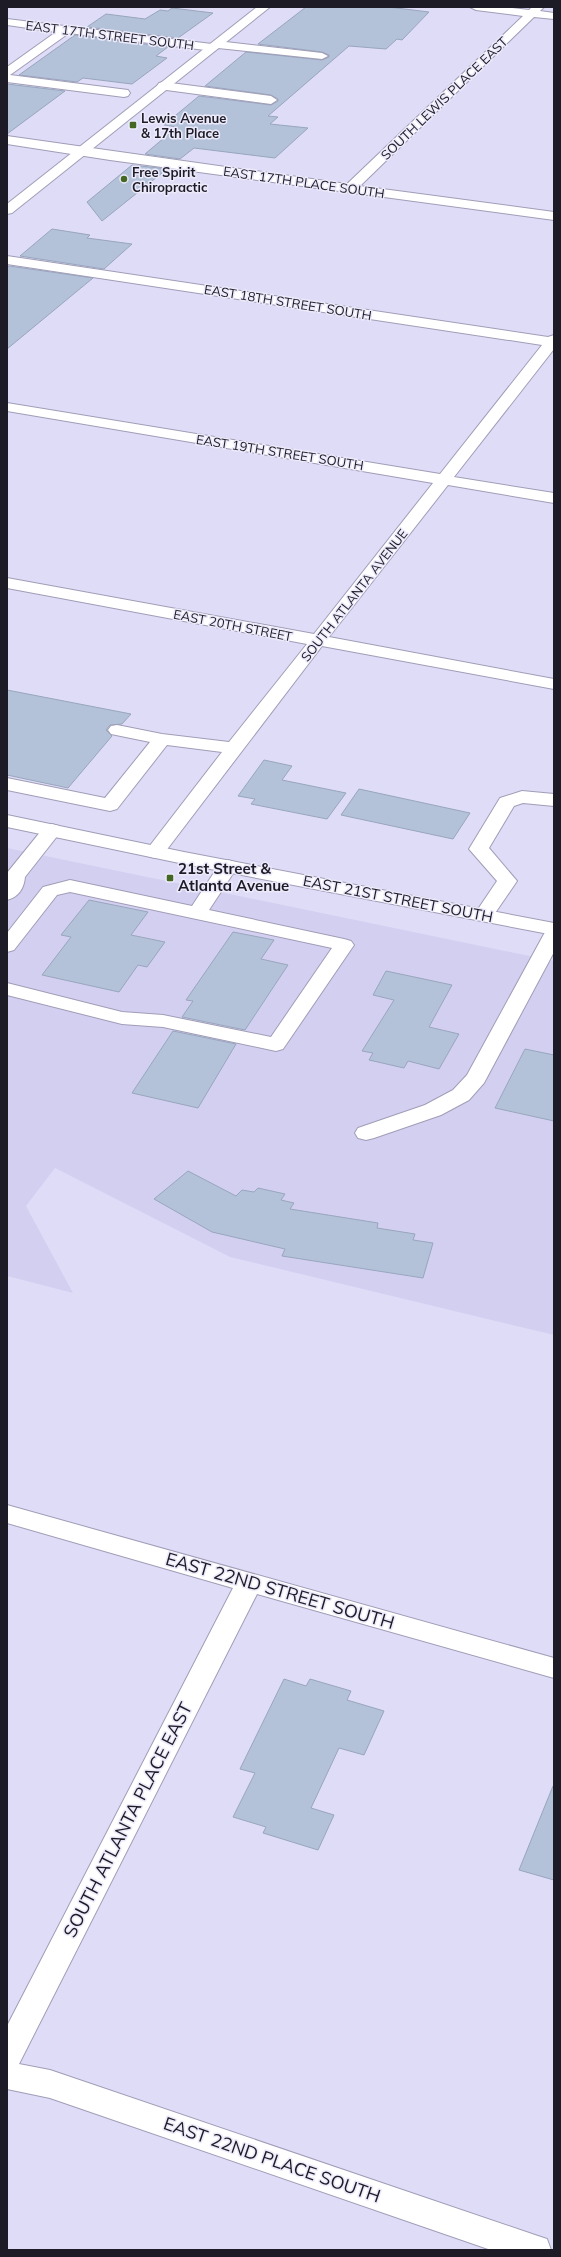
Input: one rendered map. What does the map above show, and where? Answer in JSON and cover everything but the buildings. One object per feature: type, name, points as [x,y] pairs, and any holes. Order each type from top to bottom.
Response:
[{"type":"street","points":[[7,210],[264,7]]},
{"type":"street","points":[[476,7],[535,10],[554,16]]},
{"type":"street","name":"SOUTH LEWIS PLACE EAST","points":[[350,188],[535,10]]},
{"type":"street","name":"EAST 17TH STREET SOUTH","points":[[7,22],[66,30],[322,56]]},
{"type":"street","points":[[7,72],[66,30]]},
{"type":"street","points":[[7,78],[124,94]]},
{"type":"street","points":[[163,86],[271,100]]},
{"type":"street","name":"EAST 17TH PLACE SOUTH","points":[[7,140],[554,216]]},
{"type":"street","name":"EAST 18TH STREET SOUTH","points":[[7,260],[553,341]]},
{"type":"street","name":"SOUTH ATLANTA AVENUE","points":[[155,852],[234,748],[553,341]]},
{"type":"street","name":"EAST 19TH STREET SOUTH","points":[[7,407],[554,498]]},
{"type":"street","name":"EAST 20TH STREET","points":[[7,583],[554,684]]},
{"type":"street","points":[[117,730],[162,739],[234,748]]},
{"type":"street","points":[[7,784],[110,805],[162,739]]},
{"type":"street","points":[[484,915],[507,881],[479,849],[507,802],[522,797],[554,800]]},
{"type":"street","name":"EAST 21ST STREET SOUTH","points":[[7,821],[155,852],[554,929]]},
{"type":"street","points":[[7,894],[14,886],[11,875],[52,830]]},
{"type":"street","points":[[197,913],[228,866]]},
{"type":"street","points":[[7,946],[50,891],[70,886],[344,945],[276,1045],[163,1022],[122,1018],[7,989]]},
{"type":"street","points":[[366,1133],[433,1110],[461,1095],[476,1078],[521,992],[554,934]]},
{"type":"street","name":"EAST 22ND STREET SOUTH","points":[[7,1514],[554,1668]]},
{"type":"street","name":"SOUTH ATLANTA PLACE EAST","points":[[7,2057],[249,1583]]},
{"type":"street","name":"EAST 22ND PLACE SOUTH","points":[[7,2075],[50,2084],[535,2250]]},
{"type":"shaded area","points":[[7,848],[554,961],[554,1335],[230,1257],[55,1168],[26,1206],[73,1293],[7,1276]]},
{"type":"place","name":"Lewis Avenue & 17th Place","points":[[133,125]]},
{"type":"place","name":"Free Spirit Chiropractic","points":[[124,179]]},
{"type":"place","name":"21st Street & Atlanta Avenue","points":[[170,878]]}]
